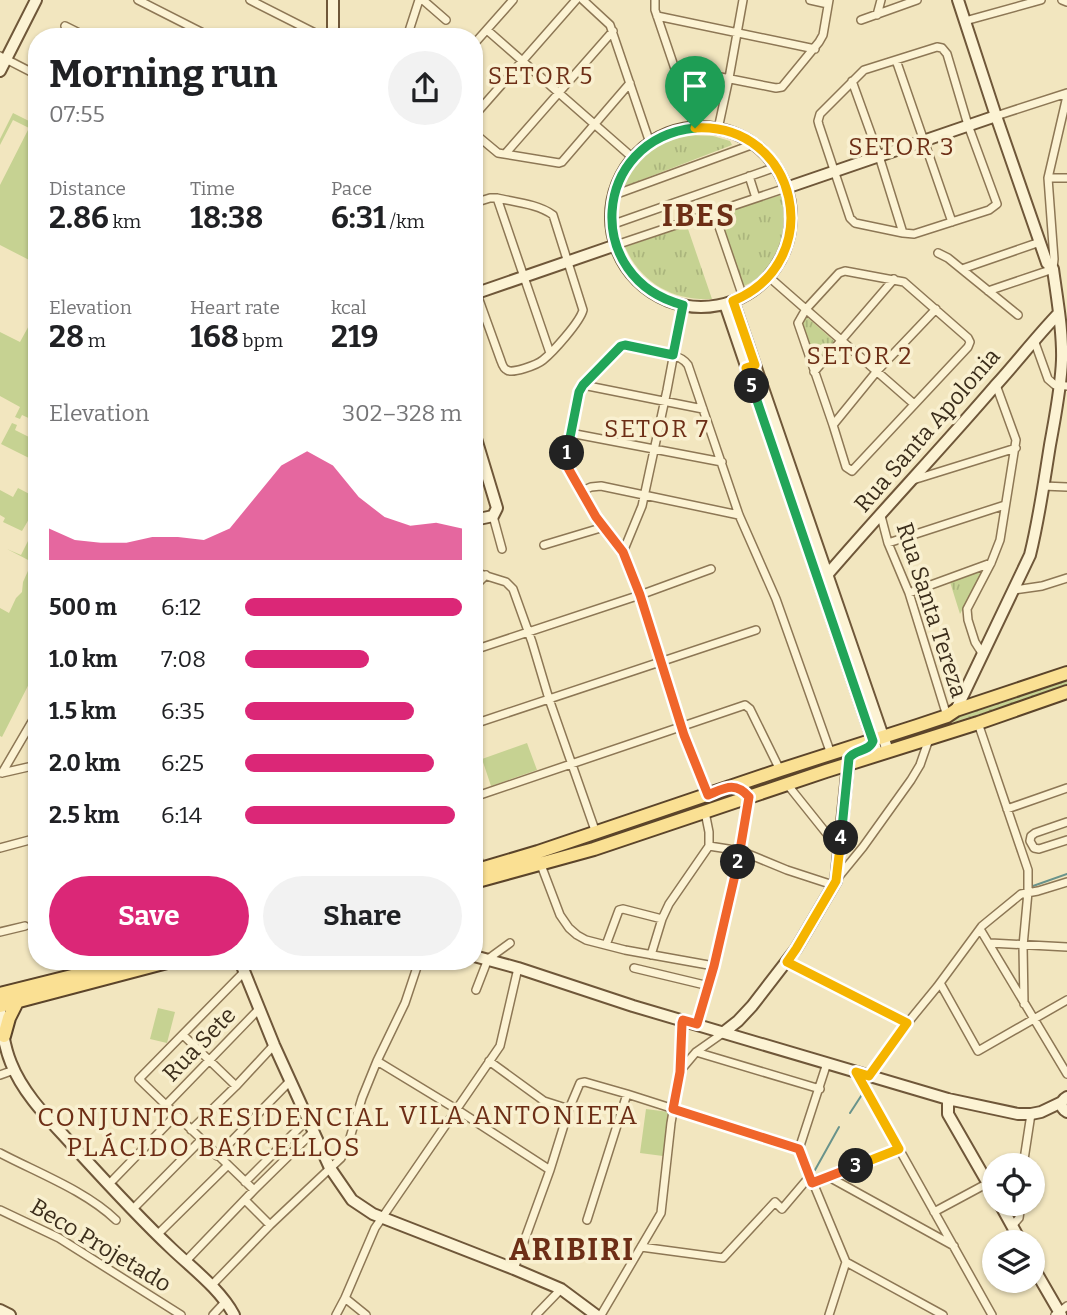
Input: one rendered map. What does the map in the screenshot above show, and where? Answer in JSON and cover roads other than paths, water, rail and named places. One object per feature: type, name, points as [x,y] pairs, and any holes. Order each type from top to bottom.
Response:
[{"type":"main road","points":[[483,868],[878,739],[1067,673]]},
{"type":"main road","points":[[483,881],[615,842],[1067,692]]},
{"type":"main road","points":[[848,765],[852,754],[869,748],[878,739]]},
{"type":"main road","points":[[732,786],[749,797]]},
{"type":"main road","points":[[596,833],[603,839],[615,842]]},
{"type":"main road","points":[[0,999],[101,970]]},
{"type":"main road","points":[[0,999],[17,1002],[137,970]]},
{"type":"main road","points":[[2,1033],[17,1002]]},
{"type":"street","points":[[0,71],[28,0]]},
{"type":"street","points":[[3,58],[36,0]]},
{"type":"street","points":[[138,0],[193,28]]},
{"type":"street","points":[[250,0],[261,3],[306,28]]},
{"type":"street","points":[[269,0],[269,9]]},
{"type":"street","points":[[333,0],[333,28]]},
{"type":"street","points":[[410,28],[421,0],[446,20]]},
{"type":"street","points":[[483,34],[513,0]]},
{"type":"street","points":[[483,106],[576,0]]},
{"type":"street","points":[[583,0],[609,23],[650,143]]},
{"type":"street","points":[[655,0],[654,7],[695,128]]},
{"type":"street","points":[[718,129],[743,0]]},
{"type":"street","points":[[675,68],[782,87],[823,35],[829,2],[810,0]]},
{"type":"street","points":[[877,15],[881,0]]},
{"type":"street","points":[[861,20],[917,0]]},
{"type":"street","points":[[958,0],[1053,274]]},
{"type":"street","points":[[965,21],[1041,0]]},
{"type":"street","points":[[657,16],[815,48]]},
{"type":"street","points":[[65,26],[69,28]]},
{"type":"street","points":[[487,30],[633,158]]},
{"type":"street","points":[[505,154],[612,31]]},
{"type":"street","points":[[937,47],[947,54],[968,125],[997,204],[989,210],[922,232],[903,233],[852,221],[850,218],[819,125],[819,117],[864,70],[896,60],[937,47]]},
{"type":"street","points":[[3,58],[28,70]]},
{"type":"street","points":[[896,60],[952,222]]},
{"type":"street","points":[[852,81],[903,233]]},
{"type":"street","points":[[483,141],[494,151],[505,154],[562,162],[630,83]]},
{"type":"street","points":[[483,289],[523,278],[923,140],[1067,94],[1048,178],[1063,386],[1030,555],[951,713]]},
{"type":"street","points":[[718,129],[754,144],[776,167],[786,188],[792,213],[790,231],[782,257],[760,286],[734,301],[710,307],[683,305],[657,295],[642,285],[624,264],[611,225],[614,195],[620,177],[633,158],[650,143],[674,131],[718,129]]},
{"type":"street","points":[[614,195],[754,144]]},
{"type":"street","points":[[611,225],[776,167]]},
{"type":"street","points":[[749,176],[756,198]]},
{"type":"street","points":[[1048,178],[1067,178]]},
{"type":"street","points":[[483,200],[497,198],[553,215],[583,310],[577,324],[544,360],[512,372],[504,368],[483,312]]},
{"type":"street","points":[[497,198],[550,353]]},
{"type":"street","points":[[714,212],[751,367],[883,753]]},
{"type":"street","points":[[962,269],[1052,234]]},
{"type":"street","points":[[938,253],[946,256],[1018,315]]},
{"type":"street","points":[[851,272],[894,279],[907,284],[970,342],[854,470],[849,471],[846,467],[798,323],[806,309],[839,273],[851,272]]},
{"type":"street","points":[[988,291],[1053,274],[1067,280]]},
{"type":"street","points":[[769,277],[914,404]]},
{"type":"street","points":[[814,372],[894,279]]},
{"type":"street","points":[[623,552],[642,506],[683,305]]},
{"type":"street","points":[[833,425],[877,371],[936,309]]},
{"type":"street","name":"Rua Santa Apolonia","points":[[822,577],[881,516],[1059,313]]},
{"type":"street","points":[[1034,340],[1048,379],[1051,383],[1063,386]]},
{"type":"street","points":[[708,795],[623,552],[604,527],[567,466],[567,446],[577,398],[583,385],[621,346],[673,355],[686,361],[739,515],[776,599],[831,754]]},
{"type":"street","points":[[583,385],[703,409]]},
{"type":"street","points":[[982,653],[975,642],[967,609],[1000,540],[1016,449],[1014,432],[996,385]]},
{"type":"street","points":[[570,433],[722,463]]},
{"type":"street","points":[[910,480],[1016,449]]},
{"type":"street","points":[[483,461],[496,503],[493,516],[502,549]]},
{"type":"street","points":[[582,491],[601,486],[739,515]]},
{"type":"street","points":[[1043,486],[1067,487]]},
{"type":"street","points":[[888,543],[1005,505]]},
{"type":"street","points":[[483,518],[493,516]]},
{"type":"street","name":"Rua Santa Tereza","points":[[881,516],[888,543],[909,593],[951,713]]},
{"type":"street","points":[[544,545],[604,527]]},
{"type":"street","points":[[909,593],[991,563]]},
{"type":"street","points":[[483,647],[711,569]]},
{"type":"street","points":[[483,574],[506,582],[513,589],[596,833]]},
{"type":"street","points":[[483,578],[486,575]]},
{"type":"street","points":[[1014,590],[1042,586],[1067,578]]},
{"type":"street","points":[[483,721],[755,631]]},
{"type":"street","points":[[483,794],[747,706],[780,770]]},
{"type":"street","points":[[978,723],[1028,870],[1023,946],[1024,1004]]},
{"type":"street","points":[[28,728],[2,773],[28,767]]},
{"type":"street","points":[[680,1072],[696,1052],[738,1021],[787,962],[835,883],[911,780],[930,738]]},
{"type":"street","points":[[835,883],[848,765]]},
{"type":"street","points":[[787,784],[840,849]]},
{"type":"street","points":[[1007,809],[1067,788]]},
{"type":"street","points":[[697,1024],[709,986],[741,850],[749,797]]},
{"type":"street","points":[[651,955],[662,919],[709,846],[705,812]]},
{"type":"street","points":[[1067,822],[1035,833],[1030,841],[1031,846],[1039,849],[1067,840]]},
{"type":"street","points":[[0,848],[28,840]]},
{"type":"street","points":[[709,846],[741,850],[787,870],[835,883]]},
{"type":"street","points":[[541,865],[564,922],[577,935],[606,945],[714,966]]},
{"type":"street","points":[[869,1076],[980,929],[1019,895],[1067,882]]},
{"type":"street","points":[[606,945],[618,910],[662,919]]},
{"type":"street","points":[[0,932],[24,926]]},
{"type":"street","points":[[980,929],[1067,1074]]},
{"type":"street","points":[[476,990],[488,960],[510,943]]},
{"type":"street","points":[[990,943],[1067,947]]},
{"type":"street","points":[[483,959],[948,1099],[1005,1112],[1031,1114],[1065,1105]]},
{"type":"street","points":[[787,962],[907,1023]]},
{"type":"street","points":[[336,1315],[371,1236],[500,1046],[518,968]]},
{"type":"street","points":[[634,968],[709,986]]},
{"type":"street","points":[[239,970],[183,1035],[139,1079],[254,1190]]},
{"type":"street","points":[[244,970],[307,1120],[330,1168],[352,1200],[383,1218],[562,1289],[598,1315],[662,1213],[673,1109],[680,1072],[683,1020]]},
{"type":"street","points":[[211,1286],[341,1158],[362,1098],[405,1003],[416,970]]},
{"type":"street","points":[[940,983],[978,1051],[1067,1000]]},
{"type":"street","points":[[0,999],[2,1033],[14,1070],[23,1085],[43,1112],[157,1235],[211,1286],[234,1315]]},
{"type":"street","name":"Rua Sete","points":[[166,1105],[260,1009]]},
{"type":"street","points":[[183,1035],[236,1086]]},
{"type":"street","points":[[191,1130],[274,1045]]},
{"type":"street","points":[[696,1052],[820,1088]]},
{"type":"street","points":[[680,1056],[683,1061],[690,1060]]},
{"type":"street","points":[[377,1061],[550,1170]]},
{"type":"street","points":[[489,1061],[544,1101],[569,1109]]},
{"type":"street","points":[[827,1063],[799,1149],[846,1262],[943,1315]]},
{"type":"street","points":[[0,1075],[14,1070]]},
{"type":"street","points":[[856,1072],[992,1315]]},
{"type":"street","points":[[217,1156],[290,1081]]},
{"type":"street","points":[[514,1269],[580,1083],[585,1082],[627,1094],[799,1149]]},
{"type":"street","points":[[587,1220],[627,1094]]},
{"type":"street","points":[[948,1099],[948,1114],[982,1173]]},
{"type":"street","points":[[1025,1153],[1031,1114]]},
{"type":"street","points":[[110,1183],[176,1115]]},
{"type":"street","points":[[245,1182],[307,1120]]},
{"type":"street","points":[[185,1262],[313,1132]]},
{"type":"street","points":[[134,1209],[201,1140]]},
{"type":"street","points":[[641,1247],[723,1258],[775,1202],[782,1209],[811,1179],[829,1177],[899,1149]]},
{"type":"street","points":[[0,1153],[88,1198],[103,1207],[116,1220]]},
{"type":"street","points":[[157,1235],[227,1166]]},
{"type":"street","points":[[829,1177],[954,1246]]},
{"type":"street","points":[[934,1212],[982,1186]]},
{"type":"street","points":[[245,1200],[270,1225]]},
{"type":"street","name":"Beco Projetado","points":[[0,1210],[59,1238],[181,1315]]},
{"type":"street","points":[[1007,1216],[1014,1230]]},
{"type":"street","points":[[1012,1226],[1019,1216]]},
{"type":"street","points":[[829,1315],[846,1262]]},
{"type":"street","points":[[1045,1286],[1061,1312]]},
{"type":"street","points":[[536,1315],[562,1289]]},
{"type":"street","points":[[345,1298],[366,1315]]},
{"type":"street","points":[[213,1315],[225,1302]]},
{"type":"street","points":[[0,1310],[10,1315]]},
{"type":"waterway","points":[[1033,886],[1067,874]]},
{"type":"waterway","points":[[850,1113],[863,1093]]},
{"type":"waterway","points":[[815,1170],[839,1127]]},
{"type":"district","name":"SETOR 5","points":[[541,76]]},
{"type":"district","name":"SETOR 3","points":[[902,147]]},
{"type":"district","name":"IBES","points":[[699,216]]},
{"type":"district","name":"SETOR 2","points":[[860,356]]},
{"type":"district","name":"SETOR 7","points":[[657,429]]},
{"type":"district","name":"VILA ANTONIETA","points":[[519,1115]]},
{"type":"district","name":"CONJUNTO RESIDENCIAL PLÁCIDO BARCELLOS","points":[[214,1132]]},
{"type":"district","name":"ARIBIRI","points":[[572,1250]]}]
